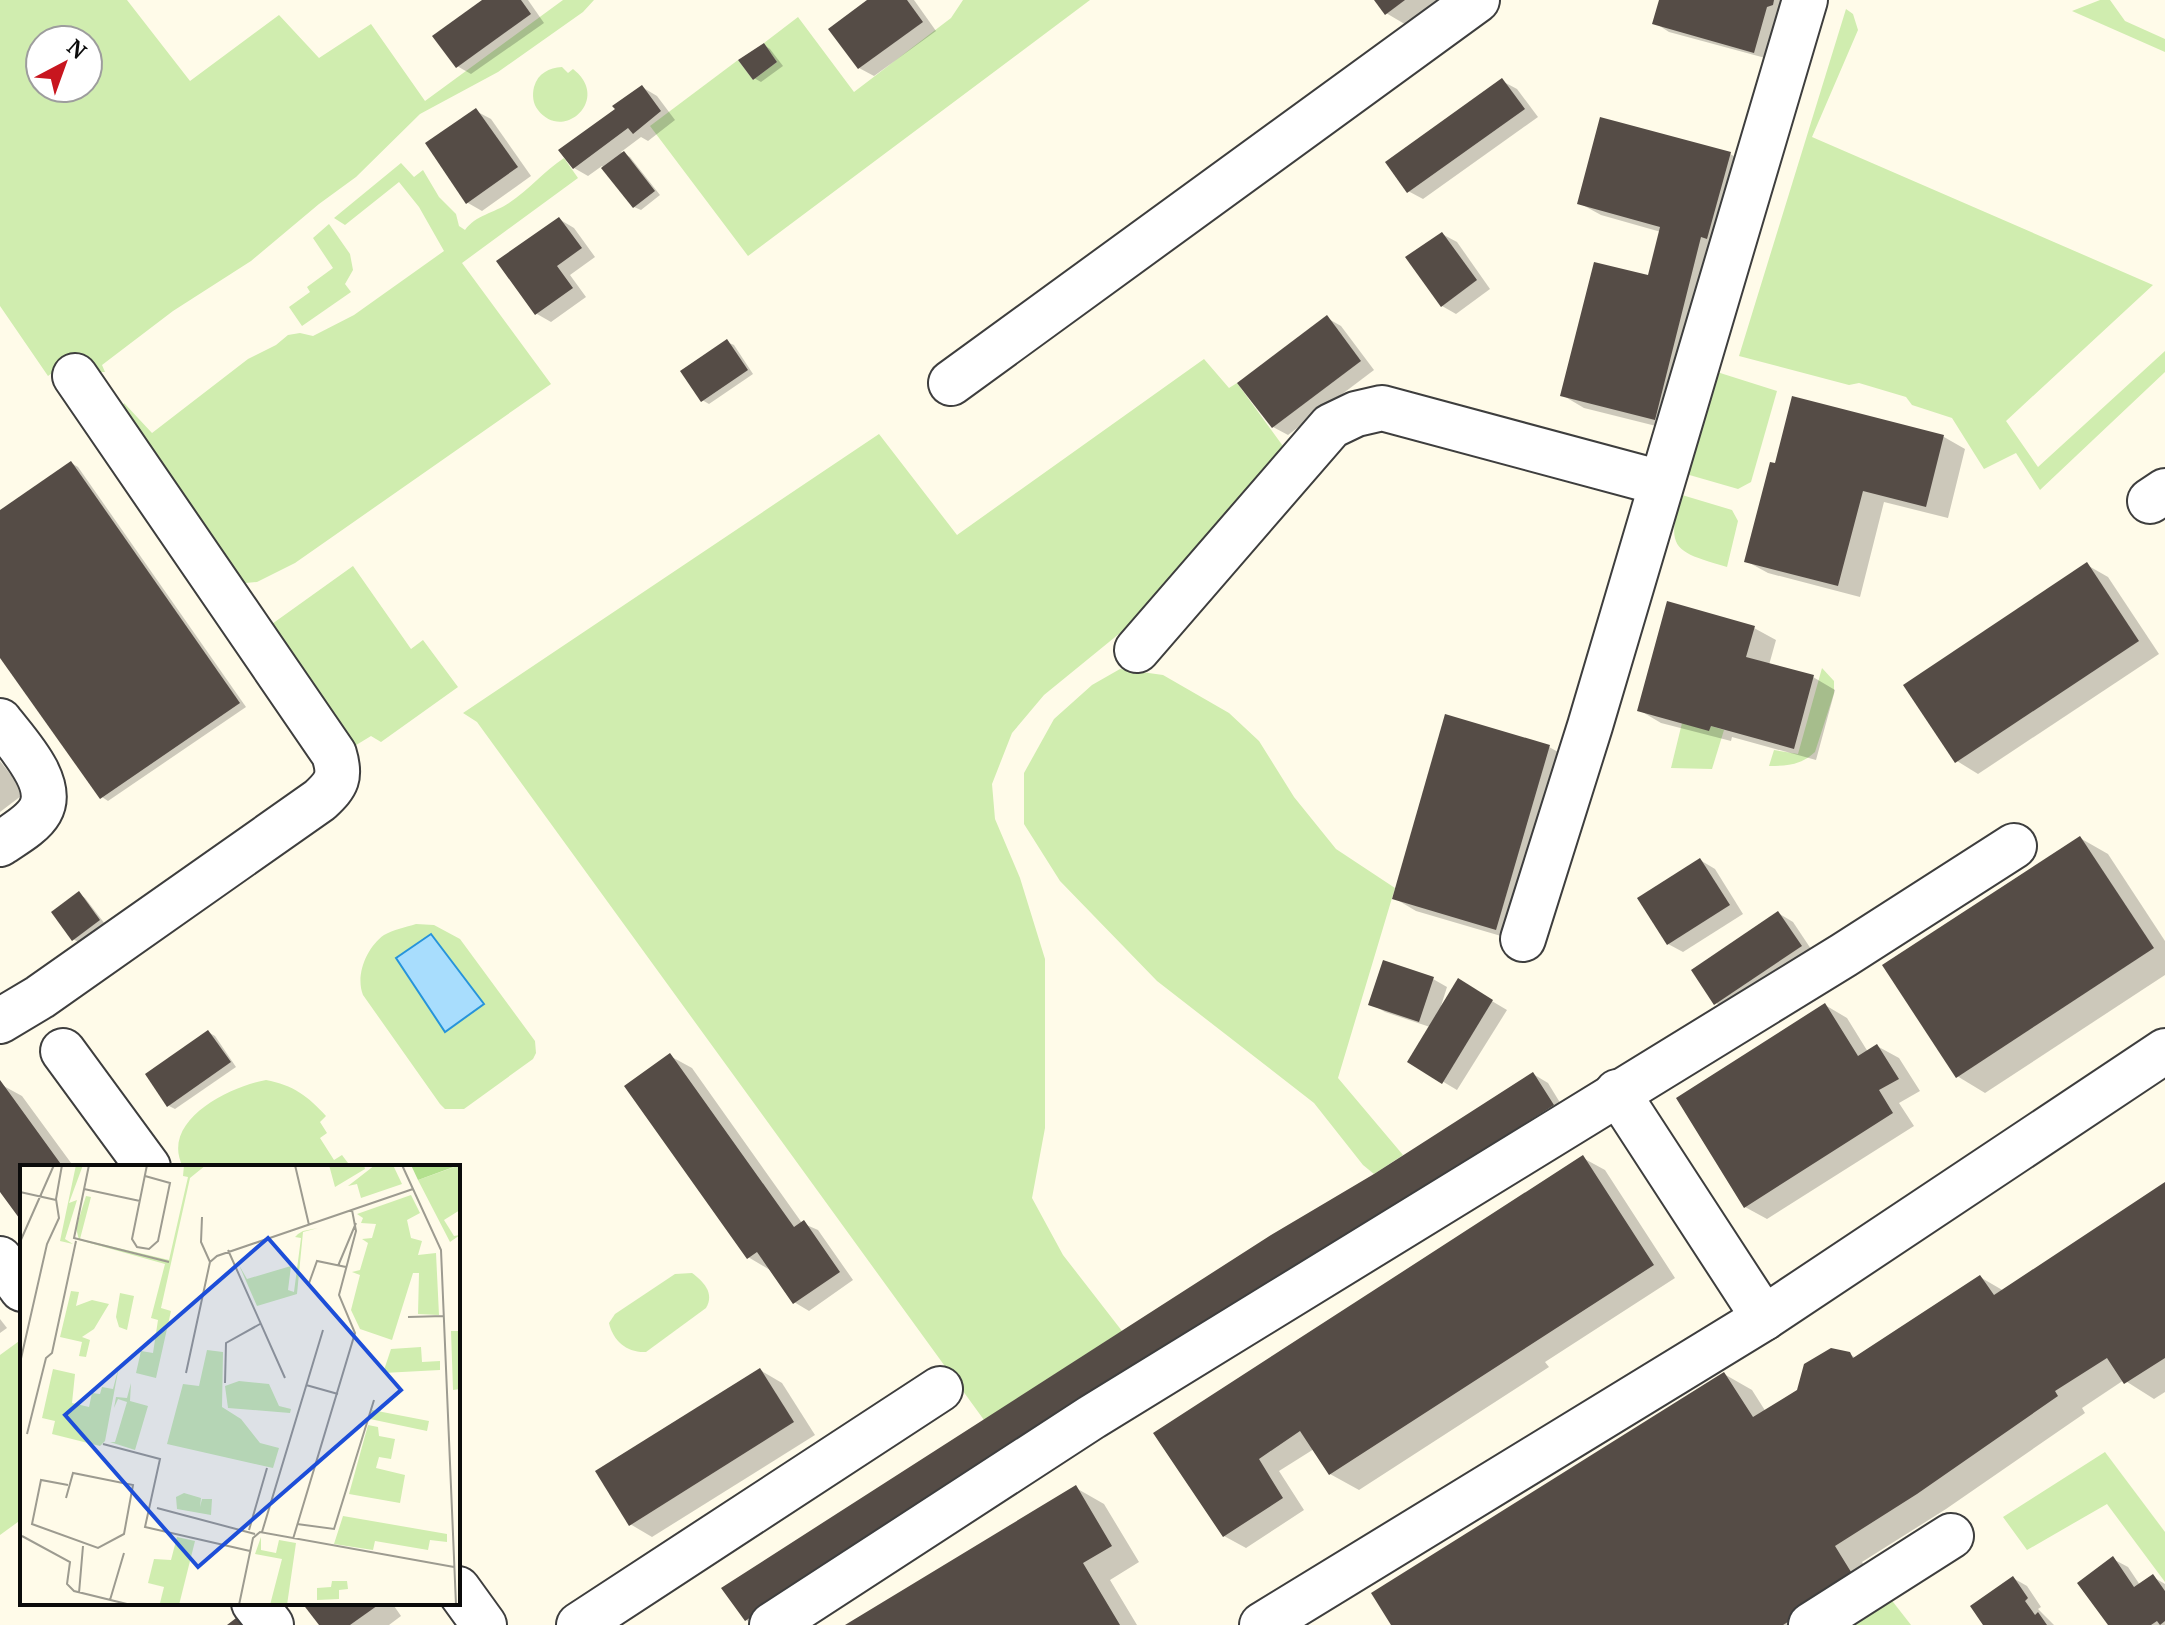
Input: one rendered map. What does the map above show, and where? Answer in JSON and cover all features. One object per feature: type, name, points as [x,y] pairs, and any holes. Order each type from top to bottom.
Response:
[{"type":"lane","points":[[951,383],[1477,0]]},
{"type":"lane","points":[[1523,939],[1590,726],[1805,0]]},
{"type":"lane","points":[[0,1021],[40,997],[320,800],[334,786],[339,770],[334,754],[75,376]]},
{"type":"lane","points":[[1137,650],[1331,426],[1356,414],[1382,408],[1661,483]]},
{"type":"lane","points":[[0,721],[33,764],[44,796],[41,810],[32,821],[0,844]]},
{"type":"lane","points":[[772,1625],[1092,1417],[1844,955],[2014,846]]},
{"type":"lane","points":[[63,1051],[147,1165]]},
{"type":"lane","points":[[1262,1625],[1764,1318],[2165,1051]]},
{"type":"lane","points":[[1617,1092],[1764,1318]]},
{"type":"lane","points":[[0,1259],[20,1286]]},
{"type":"lane","points":[[579,1625],[940,1389]]},
{"type":"lane","points":[[1811,1625],[1951,1536]]},
{"type":"lane","points":[[460,1592],[484,1625]]},
{"type":"lane","points":[[256,1605],[271,1625]]},
{"type":"green space","points":[[0,0],[127,0],[190,81],[279,15],[319,58],[371,24],[425,101],[563,0],[594,0],[583,12],[498,72],[420,114],[356,177],[251,261],[173,311],[102,365],[105,372],[88,372],[76,355],[48,376],[0,306]]},
{"type":"green space","points":[[963,0],[1090,0],[748,256],[650,126],[738,60],[753,80],[777,62],[764,43],[798,17],[854,92],[951,18]]},
{"type":"green space","points":[[2100,0],[2110,0],[2125,21],[2165,39],[2165,52],[2072,11]]},
{"type":"green space","points":[[1846,9],[1853,14],[1858,30],[1812,137],[2153,285],[2006,421],[2038,467],[2165,351],[2165,372],[2040,490],[2016,453],[1984,469],[1952,418],[1912,405],[1906,397],[1739,356]]},
{"type":"green space","points":[[562,67],[568,73],[573,69],[584,81],[588,93],[580,113],[560,122],[548,119],[538,110],[533,93],[541,75]]},
{"type":"green space","points":[[564,158],[578,178],[462,263],[551,384],[295,563],[257,582],[235,584],[118,416],[124,403],[152,433],[248,359],[276,345],[288,335],[300,333],[313,336],[354,315],[444,251],[419,207],[399,182],[345,225],[334,218],[401,163],[414,177],[423,170],[439,197],[456,214],[459,226],[465,230],[474,221],[516,198]]},
{"type":"green space","points":[[329,224],[350,254],[353,270],[345,284],[351,292],[302,326],[289,307],[310,292],[307,287],[333,268],[313,238]]},
{"type":"green space","points":[[1204,359],[1229,388],[1237,383],[1288,453],[1136,620],[1044,695],[1012,733],[992,784],[995,819],[1020,878],[1045,959],[1045,1128],[1032,1198],[1063,1255],[1122,1331],[984,1420],[477,722],[463,713],[879,434],[957,535]]},
{"type":"green space","points":[[1717,372],[1777,391],[1751,482],[1738,489],[1686,474]]},
{"type":"green space","points":[[1682,495],[1732,510],[1738,521],[1727,567],[1696,557],[1679,546],[1674,527]]},
{"type":"green space","points":[[353,566],[411,649],[423,640],[458,687],[381,742],[371,736],[348,750],[265,629]]},
{"type":"green space","points":[[1822,668],[1834,681],[1834,693],[1815,752],[1794,764],[1769,766],[1774,750],[1798,754]]},
{"type":"green space","points":[[1120,669],[1163,675],[1229,713],[1259,741],[1294,797],[1336,849],[1395,888],[1338,1078],[1403,1155],[1374,1174],[1363,1165],[1314,1103],[1157,981],[1060,881],[1024,824],[1024,773],[1054,719],[1092,685]]},
{"type":"green space","points":[[1682,723],[1709,730],[1711,726],[1724,730],[1712,769],[1671,768]]},
{"type":"green space","points":[[416,924],[434,925],[460,939],[535,1041],[533,1059],[464,1109],[445,1109],[440,1104],[363,995],[362,970],[372,947],[384,935]]},
{"type":"green space","points":[[266,1080],[276,1082],[306,1097],[326,1116],[320,1122],[327,1133],[320,1138],[334,1160],[342,1155],[350,1165],[182,1165],[178,1150],[181,1135],[189,1121],[218,1098]]},
{"type":"green space","points":[[692,1273],[708,1292],[706,1308],[646,1352],[627,1348],[617,1340],[609,1323],[615,1314],[675,1274]]},
{"type":"green space","points":[[20,1340],[20,1520],[0,1535],[0,1355]]},
{"type":"green space","points":[[2105,1452],[2165,1532],[2165,1582],[2107,1504],[2027,1550],[2003,1517]]},
{"type":"green space","points":[[1886,1593],[1911,1625],[1836,1625]]},
{"type":"water","points":[[431,934],[484,1004],[445,1032],[396,958]]},
{"type":"building","points":[[482,0],[521,0],[531,14],[456,68],[432,36]]},
{"type":"building","points":[[867,0],[907,0],[923,22],[858,69],[828,29]]},
{"type":"building","points":[[1374,0],[1405,0],[1385,15]]},
{"type":"building","points":[[1659,0],[1774,0],[1773,5],[1767,7],[1754,53],[1652,24]]},
{"type":"building","points":[[764,43],[777,62],[753,80],[738,60]]},
{"type":"building","points":[[1502,78],[1525,109],[1407,193],[1385,162]]},
{"type":"building","points":[[642,85],[661,111],[633,134],[628,128],[573,169],[558,150],[615,109],[612,106]]},
{"type":"building","points":[[476,108],[518,167],[466,204],[425,143]]},
{"type":"building","points":[[1600,117],[1731,152],[1707,239],[1701,237],[1655,420],[1560,396],[1594,262],[1648,275],[1660,227],[1577,204]]},
{"type":"building","points":[[624,151],[655,191],[633,208],[601,168]]},
{"type":"building","points":[[559,217],[582,248],[557,266],[573,288],[535,315],[496,261]]},
{"type":"building","points":[[1442,232],[1477,280],[1441,307],[1405,257]]},
{"type":"building","points":[[1327,315],[1361,361],[1272,428],[1237,383]]},
{"type":"building","points":[[727,339],[748,370],[701,402],[680,371]]},
{"type":"building","points":[[1792,396],[1944,435],[1926,507],[1863,491],[1838,586],[1744,562],[1770,462],[1775,463]]},
{"type":"building","points":[[71,461],[240,703],[100,799],[0,658],[0,510]]},
{"type":"building","points":[[2087,562],[2139,641],[1955,763],[1903,685]]},
{"type":"building","points":[[1667,601],[1755,626],[1746,657],[1814,675],[1794,749],[1711,726],[1709,731],[1637,711]]},
{"type":"building","points":[[1445,714],[1550,745],[1496,930],[1392,899]]},
{"type":"building","points":[[2080,836],[2154,948],[1956,1078],[1882,965]]},
{"type":"building","points":[[1700,858],[1730,905],[1667,945],[1637,898]]},
{"type":"building","points":[[79,891],[100,920],[72,941],[51,912]]},
{"type":"building","points":[[1778,911],[1802,946],[1714,1005],[1691,970]]},
{"type":"building","points":[[1383,960],[1434,977],[1419,1022],[1368,1005]]},
{"type":"building","points":[[1458,978],[1493,1000],[1442,1084],[1407,1062]]},
{"type":"building","points":[[1825,1003],[1858,1056],[1877,1044],[1899,1079],[1879,1090],[1893,1113],[1744,1208],[1676,1098]]},
{"type":"building","points":[[208,1030],[231,1062],[167,1107],[145,1074]]},
{"type":"building","points":[[670,1053],[794,1227],[804,1220],[840,1272],[793,1304],[757,1252],[747,1259],[624,1086]]},
{"type":"building","points":[[1533,1072],[1554,1105],[1029,1442],[745,1621],[721,1588],[1271,1235],[1374,1174]]},
{"type":"building","points":[[0,1080],[62,1165],[20,1165],[20,1219],[0,1192]]},
{"type":"building","points":[[1583,1155],[1654,1265],[1329,1475],[1300,1431],[1259,1459],[1283,1498],[1223,1537],[1153,1433]]},
{"type":"building","points":[[2165,1182],[2165,1358],[2124,1384],[2107,1358],[2055,1391],[2058,1396],[1917,1494],[1835,1546],[1856,1580],[1783,1625],[1391,1625],[1371,1593],[1724,1372],[1753,1417],[1797,1390],[1804,1364],[1831,1348],[1850,1352],[1853,1358],[1980,1275],[1994,1295]]},
{"type":"building","points":[[760,1368],[794,1422],[629,1526],[595,1471]]},
{"type":"building","points":[[1076,1485],[1112,1546],[1083,1563],[1120,1625],[845,1625]]},
{"type":"building","points":[[2113,1556],[2134,1587],[2153,1574],[2165,1591],[2165,1621],[2160,1625],[2157,1621],[2151,1625],[2108,1625],[2077,1583]]},
{"type":"building","points":[[2013,1576],[2028,1598],[2025,1601],[2047,1625],[1983,1625],[1970,1606]]},
{"type":"building","points":[[304,1605],[378,1605],[350,1625],[319,1625]]},
{"type":"building","points":[[240,1615],[248,1625],[227,1625]]}]
